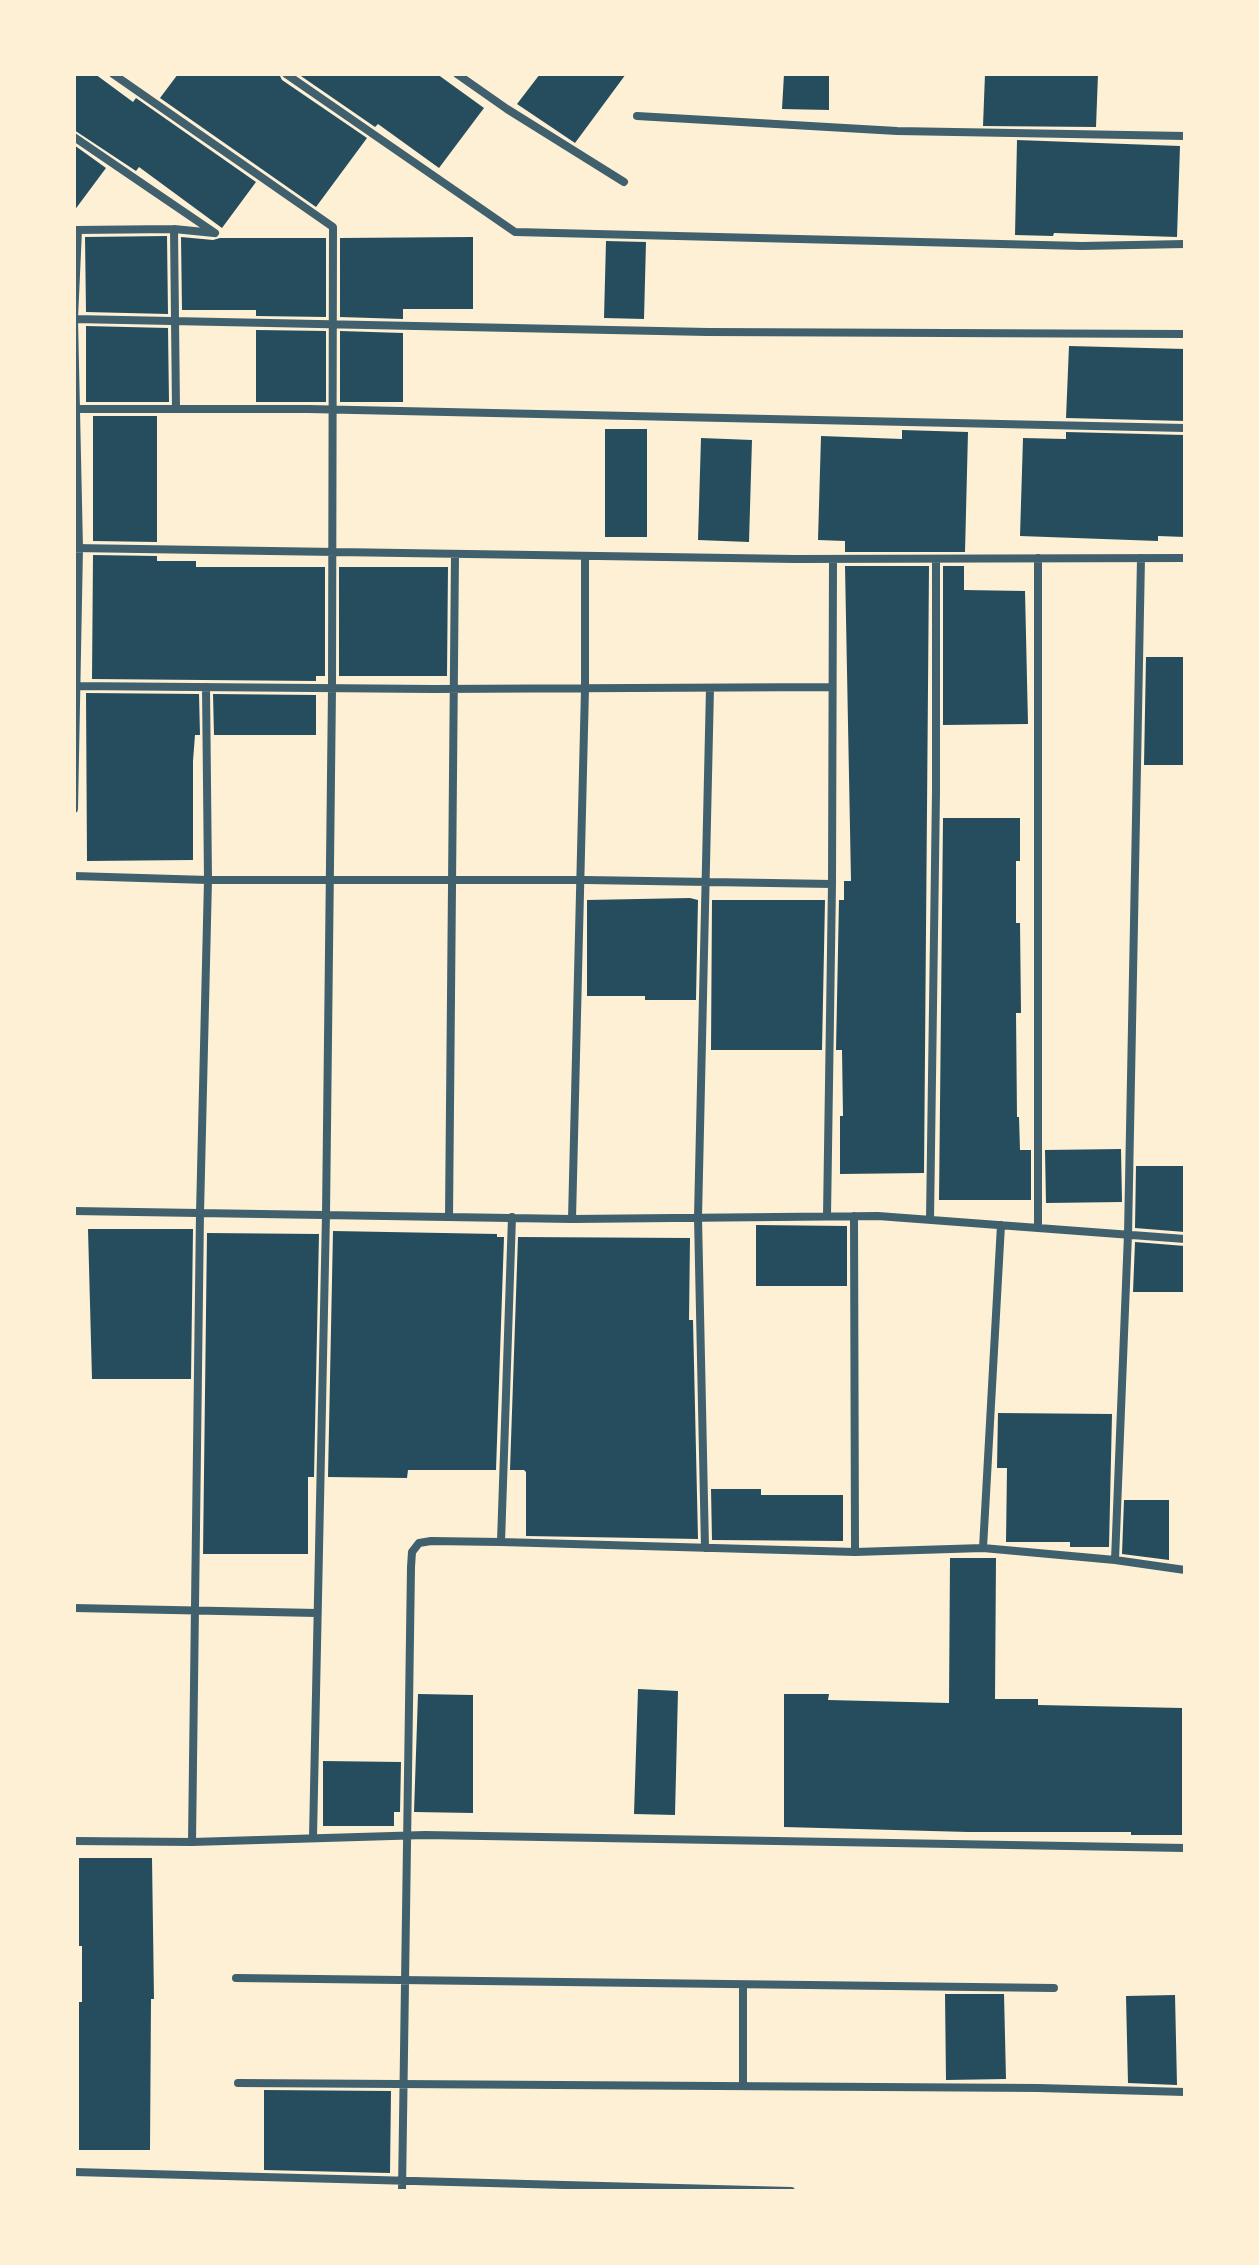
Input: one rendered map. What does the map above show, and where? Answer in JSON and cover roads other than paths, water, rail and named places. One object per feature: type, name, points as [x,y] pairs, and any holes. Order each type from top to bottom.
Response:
[{"type":"street","points":[[113,74],[333,227],[326,1215],[313,1837]]},
{"type":"street","points":[[286,74],[515,232],[1082,246],[1185,244]]},
{"type":"street","points":[[457,74],[624,182]]},
{"type":"street","points":[[637,116],[897,131],[1185,136]]},
{"type":"street","points":[[74,137],[215,233],[174,229],[75,229],[77,548],[74,809]]},
{"type":"street","points":[[174,229],[176,409]]},
{"type":"street","points":[[74,319],[708,332],[1185,334]]},
{"type":"street","points":[[74,409],[333,410],[1185,428]]},
{"type":"street","points":[[77,548],[833,559],[1185,558]]},
{"type":"street","points":[[449,1217],[455,554]]},
{"type":"street","points":[[572,1219],[585,689],[585,556]]},
{"type":"street","points":[[1038,558],[1038,1227]]},
{"type":"street","points":[[1115,1560],[1128,1234],[1141,558]]},
{"type":"street","points":[[827,1216],[833,559]]},
{"type":"street","points":[[930,1220],[936,559]]},
{"type":"street","points":[[76,686],[453,689],[831,687]]},
{"type":"street","points":[[192,1842],[200,1213],[208,880],[206,687]]},
{"type":"street","points":[[705,1548],[698,1217],[710,688]]},
{"type":"street","points":[[74,876],[208,880],[832,884]]},
{"type":"street","points":[[74,1211],[572,1219],[854,1216],[1185,1239]]},
{"type":"street","points":[[854,1216],[855,1552]]},
{"type":"street","points":[[501,1542],[512,1217]]},
{"type":"street","points":[[983,1548],[1001,1225]]},
{"type":"street","points":[[402,2191],[412,1552],[419,1543],[501,1542],[855,1552],[983,1548],[1185,1570]]},
{"type":"street","points":[[74,1608],[317,1613]]},
{"type":"street","points":[[74,1841],[192,1842],[408,1835],[1185,1848]]},
{"type":"street","points":[[236,1978],[1054,1988]]},
{"type":"street","points":[[743,1985],[743,2086]]},
{"type":"street","points":[[238,2083],[1038,2088],[1185,2092]]},
{"type":"street","points":[[74,2172],[791,2191]]}]
